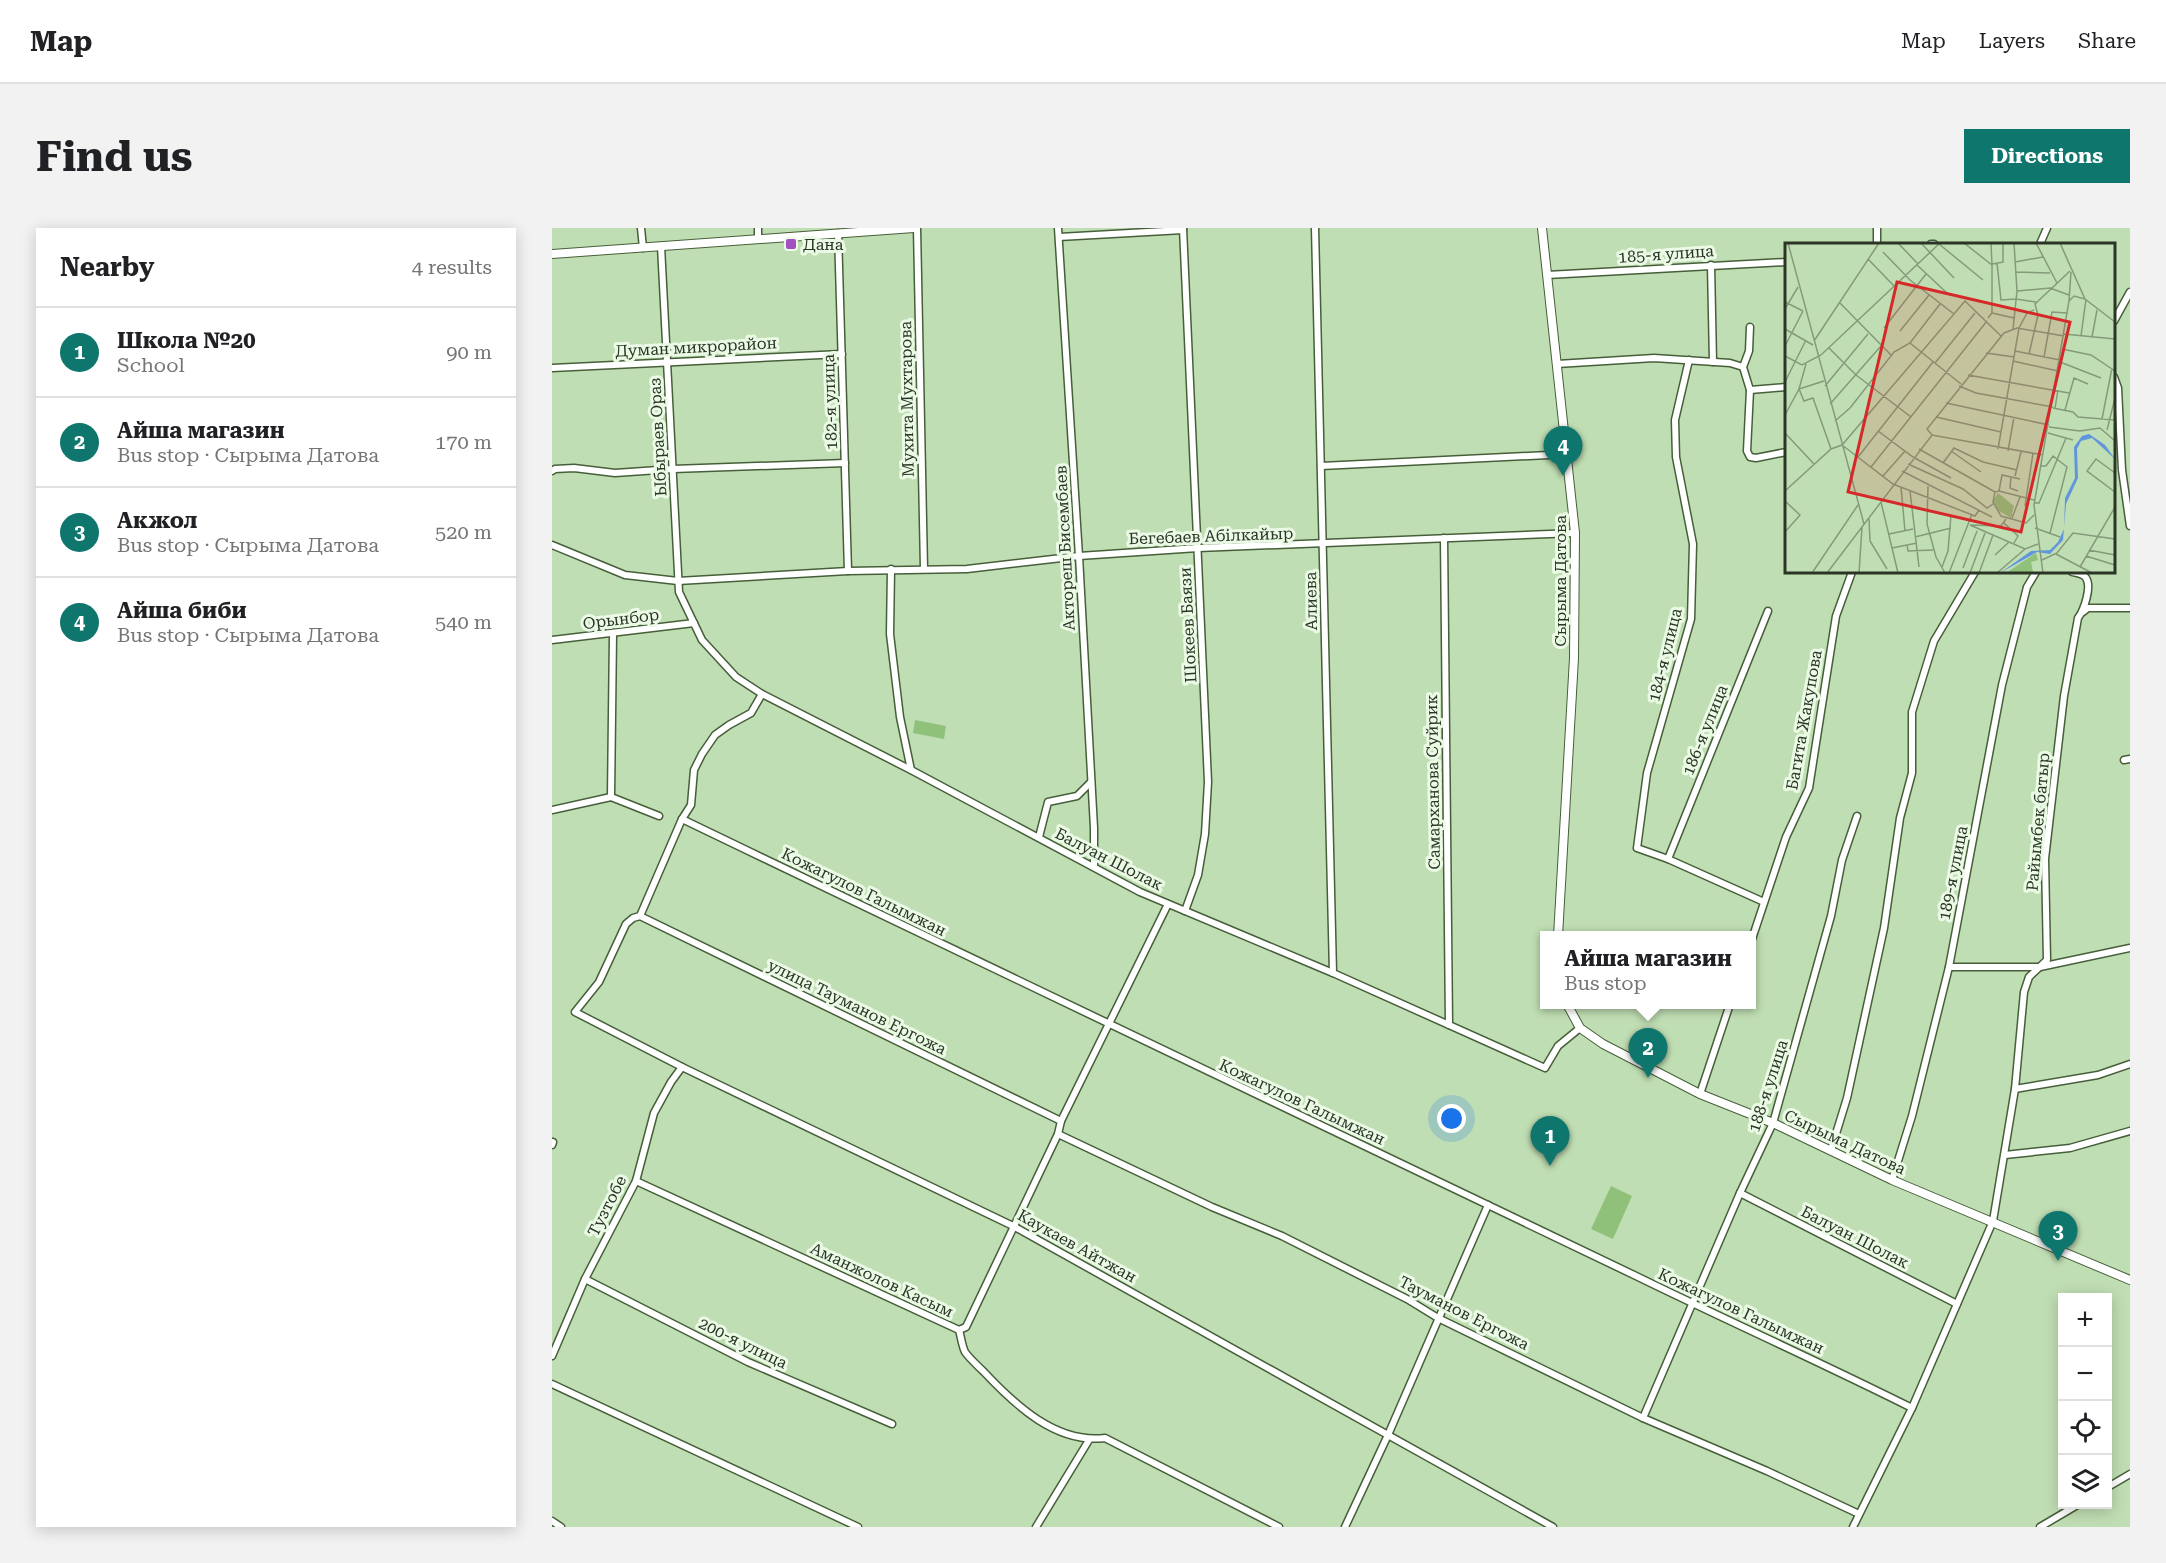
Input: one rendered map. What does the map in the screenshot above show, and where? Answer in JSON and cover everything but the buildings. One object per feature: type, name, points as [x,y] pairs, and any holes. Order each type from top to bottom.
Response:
[{"type":"street","points":[[641,228],[643,248]]},
{"type":"street","points":[[758,228],[758,238]]},
{"type":"street","points":[[552,254],[838,233],[850,230],[916,228]]},
{"type":"street","name":"Мухита Мухтарова","points":[[916,228],[924,569]]},
{"type":"street","name":"Актореш Бисембаев","points":[[1058,228],[1079,556],[1094,867]]},
{"type":"street","name":"Алиева","points":[[1315,228],[1333,973]]},
{"type":"street","name":"Сырыма Датова","points":[[1542,228],[1575,533],[1573,670],[1558,931]]},
{"type":"street","points":[[2040,243],[2047,228]]},
{"type":"street","points":[[1059,237],[1183,229]]},
{"type":"street","name":"Шокеев Баязи","points":[[1183,229],[1208,782],[1198,875],[1185,911]]},
{"type":"street","name":"182-я улица","points":[[838,233],[848,571]]},
{"type":"street","name":"Ыбыраев Ораз","points":[[661,246],[678,581],[679,592],[694,623]]},
{"type":"street","name":"185-я улица","points":[[1547,275],[1785,262]]},
{"type":"street","points":[[1711,265],[1713,362]]},
{"type":"street","points":[[2115,319],[2130,292]]},
{"type":"street","points":[[1750,327],[1749,351],[1743,367],[1750,390],[1747,451],[1750,457],[1756,458],[1785,452]]},
{"type":"street","name":"Думан микрорайон","points":[[552,368],[842,354]]},
{"type":"street","points":[[1557,364],[1654,358],[1730,363],[1743,367]]},
{"type":"street","name":"184-я улица","points":[[1668,859],[1636,848],[1647,773],[1691,619],[1693,544],[1676,457],[1675,420],[1689,360]]},
{"type":"street","points":[[2115,380],[2118,388],[2122,470],[2130,526]]},
{"type":"street","points":[[1750,390],[1785,387]]},
{"type":"street","points":[[1321,466],[1568,454]]},
{"type":"street","points":[[552,471],[574,468],[615,473],[845,463]]},
{"type":"street","name":"Бегебаев Абілкайыр","points":[[848,571],[967,569],[1079,556],[1198,548],[1323,545],[1575,533]]},
{"type":"street","name":"Самарханова Суйрик","points":[[1444,538],[1449,1025]]},
{"type":"street","points":[[552,544],[625,575],[678,581],[848,571]]},
{"type":"street","points":[[891,569],[890,634],[900,717],[911,770]]},
{"type":"street","name":"Багита Жакупова","points":[[1755,931],[1786,837],[1809,788],[1836,616],[1852,573]]},
{"type":"street","points":[[1831,1150],[1847,1098],[1884,928],[1900,818],[1912,773],[1912,712],[1934,641],[1974,573]]},
{"type":"street","name":"189-я улица","points":[[1892,1180],[1912,1116],[1949,966],[2002,685],[2027,587],[2035,573]]},
{"type":"street","name":"Райымбек батыр","points":[[1853,1527],[1912,1407],[1993,1221],[2014,1089],[2024,992],[2029,977],[2047,960],[2044,900],[2045,859],[2064,696],[2078,618],[2083,612],[2088,587],[2084,575],[2076,573]]},
{"type":"street","points":[[2083,612],[2088,608],[2130,608]]},
{"type":"street","name":"186-я улица","points":[[1668,859],[1768,611]]},
{"type":"street","name":"Балуан Шолак","points":[[694,623],[702,640],[736,677],[762,694],[1168,904],[1333,973],[1545,1068],[1558,1046],[1580,1028]]},
{"type":"street","name":"Орынбор","points":[[552,640],[694,623]]},
{"type":"street","points":[[611,796],[613,634]]},
{"type":"street","points":[[640,916],[682,819],[691,805],[694,770],[702,754],[715,735],[751,713],[762,694]]},
{"type":"street","points":[[1039,837],[1048,802],[1077,796],[1091,782]]},
{"type":"street","points":[[552,810],[611,796],[659,816]]},
{"type":"street","name":"188-я улица","points":[[1643,1418],[1740,1193],[1773,1123],[1831,916],[1842,860],[1857,816]]},
{"type":"street","name":"Кожагулов Галымжан","points":[[682,819],[1110,1026],[1912,1407]]},
{"type":"street","points":[[1668,859],[1764,902]]},
{"type":"street","points":[[959,1330],[966,1326],[1058,1134],[1061,1122],[1168,904]]},
{"type":"street","name":"Каукаев Айтжан","points":[[640,916],[626,924],[599,982],[574,1012],[682,1067],[1013,1226],[1553,1527]]},
{"type":"street","name":"улица Тауманов Ергожа","points":[[640,916],[1061,1122]]},
{"type":"street","points":[[1949,966],[2040,968],[2130,948]]},
{"type":"street","name":"Сырыма Датова","points":[[1569,1009],[1580,1028],[1618,1053],[1700,1094],[1773,1123],[1892,1180],[2130,1280]]},
{"type":"street","points":[[1700,1094],[1729,1009]]},
{"type":"street","points":[[2014,1089],[2098,1075],[2130,1064]]},
{"type":"street","name":"Тузтобе","points":[[552,1356],[585,1279],[636,1181],[654,1113],[682,1067]]},
{"type":"street","points":[[2005,1155],[2070,1148],[2130,1131]]},
{"type":"street","name":"Тауманов Ергожа","points":[[1058,1134],[1212,1208],[1282,1236],[1407,1299],[1438,1318],[1643,1418],[1767,1471],[1859,1514]]},
{"type":"street","name":"Аманжолов Касым","points":[[636,1181],[959,1330],[964,1350],[1024,1411],[1054,1429],[1089,1440],[1105,1438],[1279,1527]]},
{"type":"street","name":"Балуан Шолак","points":[[1740,1193],[1957,1304]]},
{"type":"street","points":[[1345,1527],[1388,1435],[1488,1205]]},
{"type":"street","name":"200-я улица","points":[[585,1279],[748,1362],[892,1424]]},
{"type":"street","points":[[552,1384],[858,1527]]},
{"type":"street","points":[[1036,1527],[1089,1440]]},
{"type":"street","points":[[2112,1485],[2130,1474]]},
{"type":"street","points":[[2040,1527],[2071,1509]]},
{"type":"street","points":[[552,1521],[561,1527]]},
{"type":"green space","points":[[915,720],[946,726],[944,739],[913,733]]},
{"type":"green space","points":[[1611,1186],[1632,1196],[1613,1239],[1591,1229]]},
{"type":"place","name":"Дана","points":[[791,244]]},
{"type":"place","name":"Айша биби","points":[[1563,476]]},
{"type":"place","name":"Айша магазин","points":[[1648,1078]]},
{"type":"place","name":"Школа №20","points":[[1550,1166]]},
{"type":"place","name":"Акжол","points":[[2058,1261]]}]
